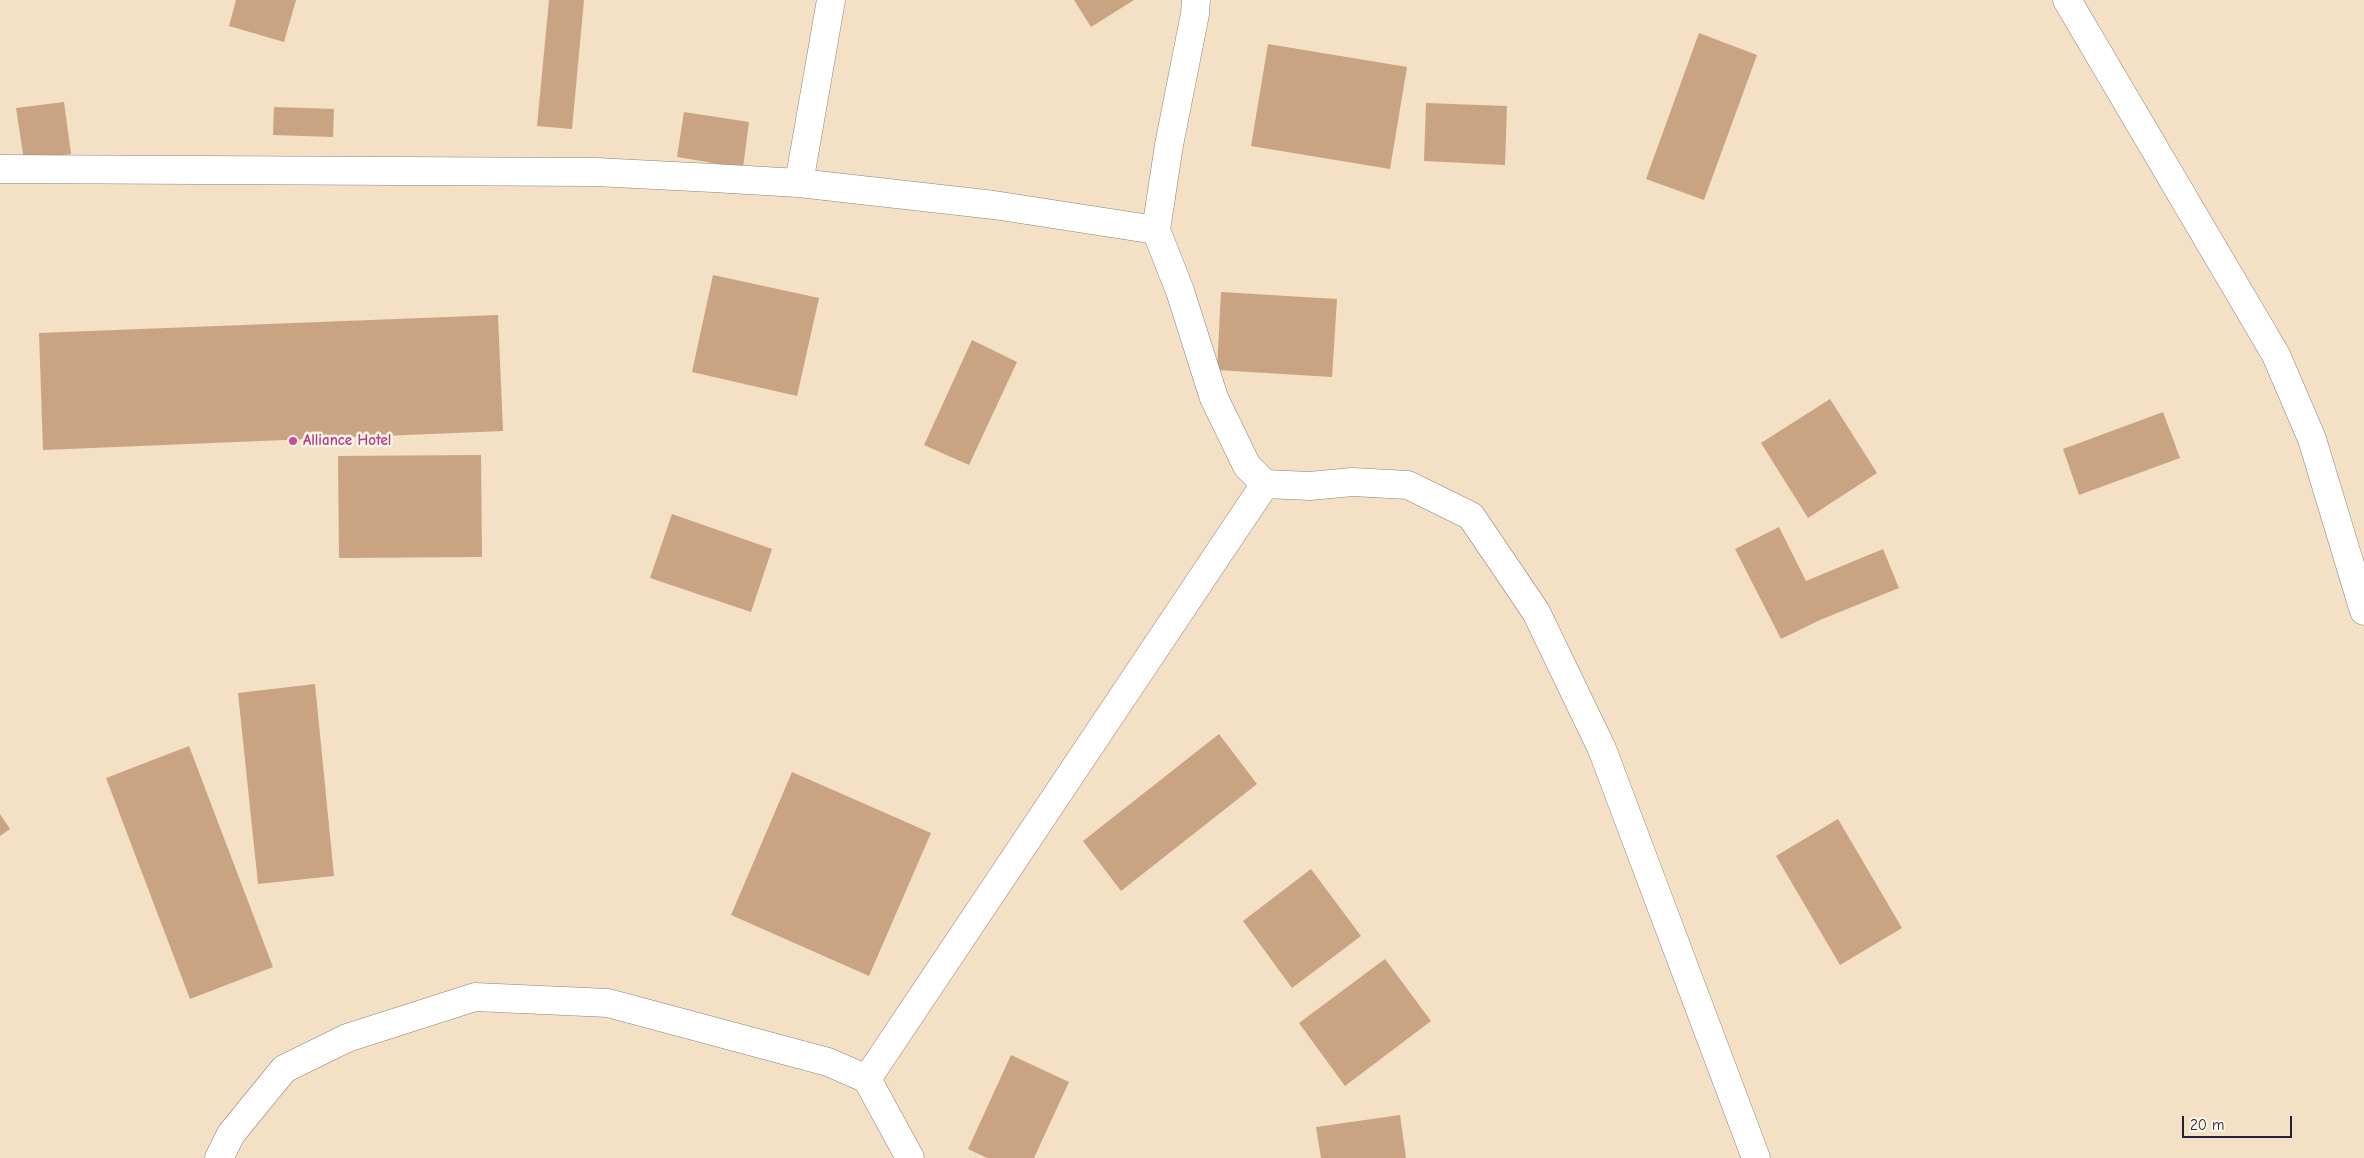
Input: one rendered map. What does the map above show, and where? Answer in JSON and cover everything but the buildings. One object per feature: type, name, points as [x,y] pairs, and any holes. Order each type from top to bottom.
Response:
[{"type":"street","points":[[799,183],[831,0]]},
{"type":"street","points":[[1196,0],[1196,14],[1169,146],[1156,230],[1180,291],[1214,398],[1247,466],[1265,484],[1310,486],[1352,482],[1408,485],[1470,516],[1536,612],[1602,749],[1756,1158]]},
{"type":"street","points":[[2067,0],[2276,355],[2312,439],[2364,611]]},
{"type":"street","points":[[0,169],[596,172],[799,183],[994,205],[1156,230]]},
{"type":"street","points":[[867,1079],[1265,484]]},
{"type":"street","points":[[219,1158],[231,1134],[284,1069],[347,1038],[475,997],[608,1003],[828,1062],[867,1079],[910,1158]]},
{"type":"place","name":"Alliance Hotel","points":[[293,441]]}]
